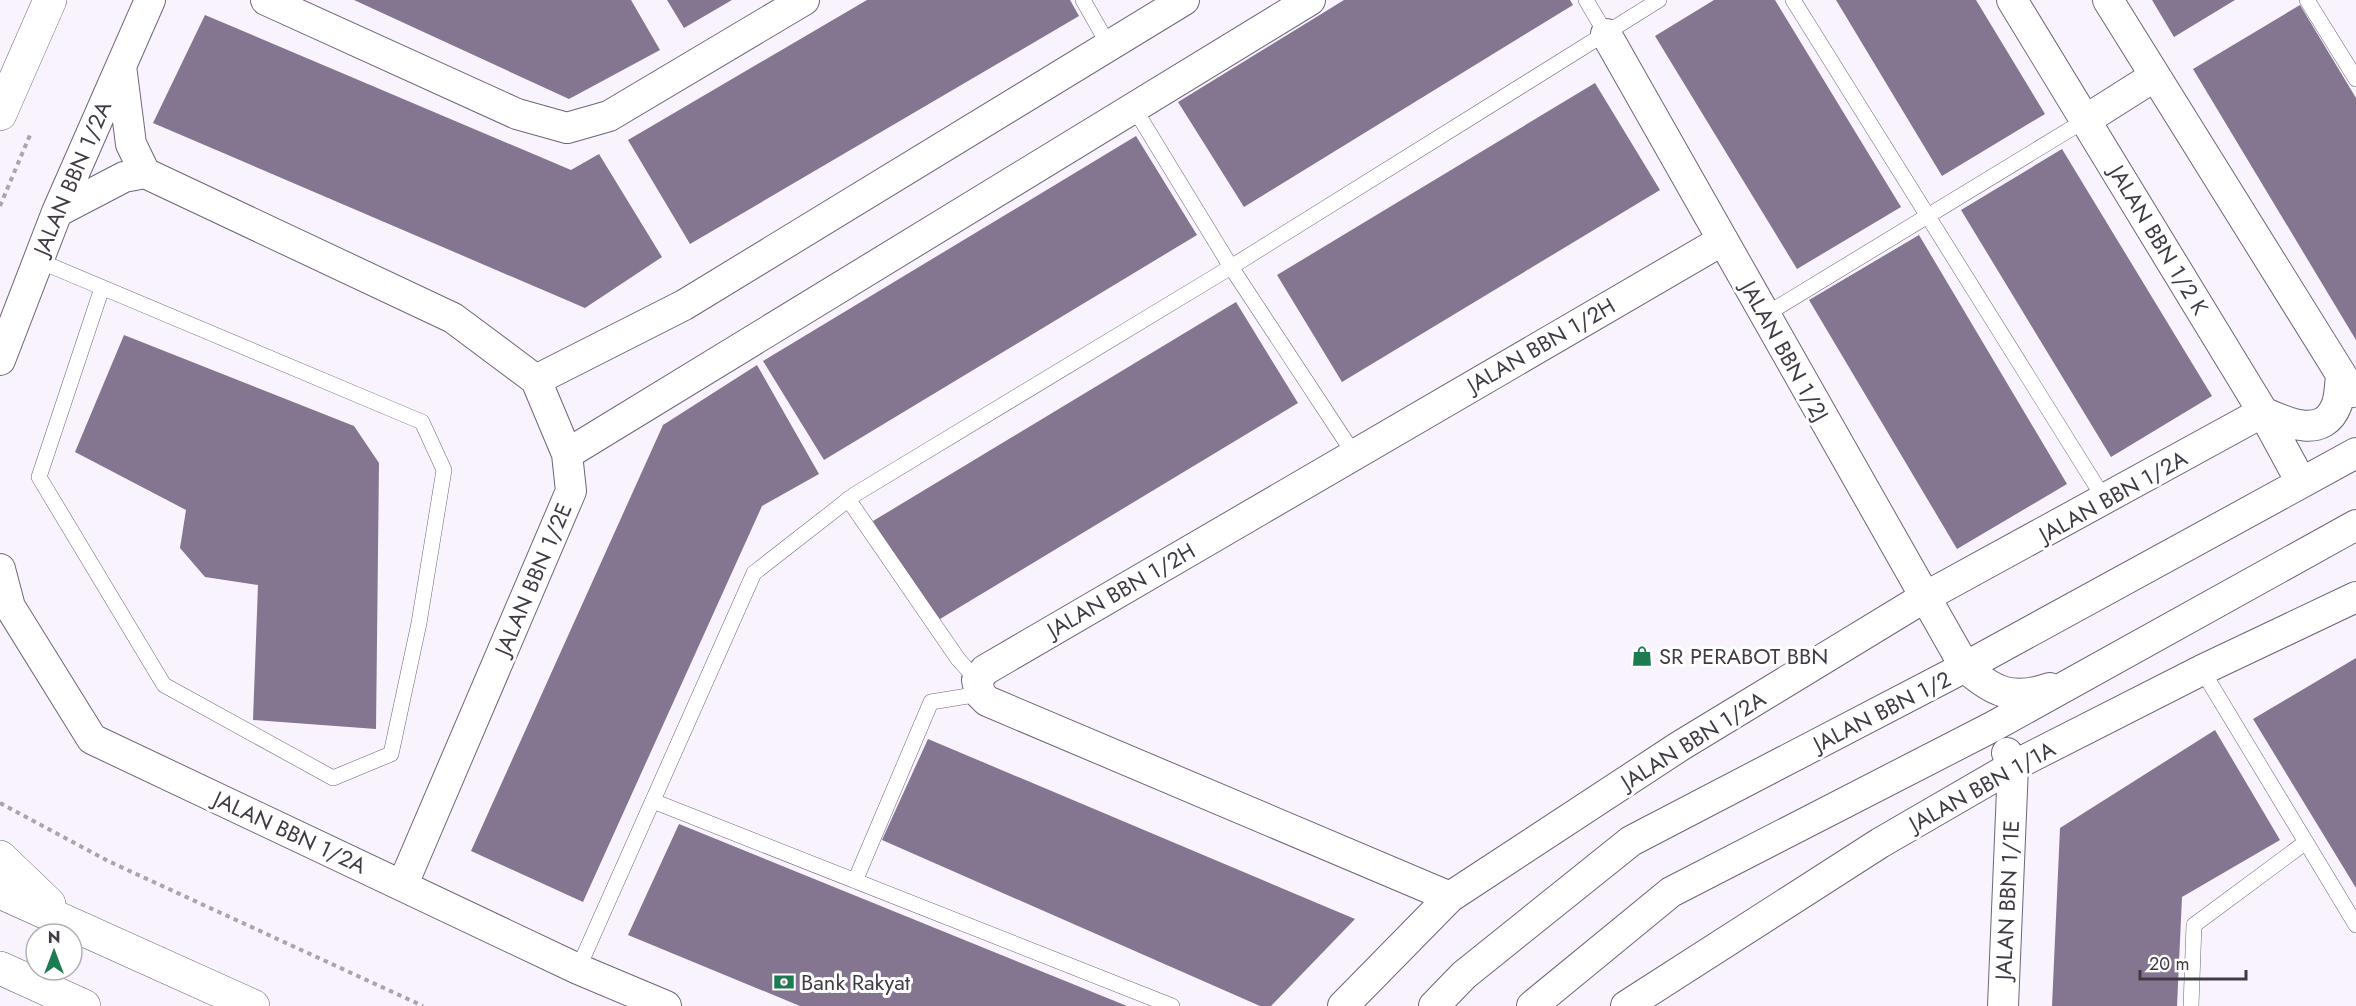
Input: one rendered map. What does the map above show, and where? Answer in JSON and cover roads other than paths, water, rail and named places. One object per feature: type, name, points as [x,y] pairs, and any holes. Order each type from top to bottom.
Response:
[{"type":"main road","points":[[0,114],[50,0]]},
{"type":"main road","points":[[0,857],[63,918]]},
{"type":"main road","points":[[0,892],[63,918],[253,1006]]},
{"type":"main road","points":[[0,968],[84,1006]]},
{"type":"street","name":"JALAN BBN 1/2A","points":[[0,360],[57,212],[150,0]]},
{"type":"street","points":[[266,0],[517,114],[567,128],[609,116],[804,0]]},
{"type":"street","points":[[57,212],[124,177],[145,173],[453,318],[536,380],[684,305],[1184,0]]},
{"type":"street","points":[[567,454],[1310,0]]},
{"type":"street","name":"JALAN BBN 1/2 K","points":[[2012,0],[2087,119],[2263,412],[2301,482]]},
{"type":"street","points":[[2108,0],[2348,387],[2327,418],[2315,426],[2294,426],[2263,412]]},
{"type":"street","name":"JALAN BBN 1/2J","points":[[1606,34],[1965,667],[1986,687],[2013,694],[2038,693],[2082,677]]},
{"type":"street","points":[[121,63],[131,144],[145,173]]},
{"type":"street","points":[[2087,119],[2155,76]]},
{"type":"street","name":"JALAN BBN 1/2H","points":[[979,687],[995,664],[1722,240]]},
{"type":"street","name":"JALAN BBN 1/2E","points":[[402,884],[571,491],[567,454],[536,380]]},
{"type":"street","name":"JALAN BBN 1/2A","points":[[1343,1006],[1450,897],[1680,746],[1925,597],[2263,412]]},
{"type":"street","name":"JALAN BBN 1/2","points":[[1434,1006],[1464,975],[1631,841],[1965,667],[2356,453]]},
{"type":"street","points":[[1532,1006],[1671,892],[1994,726],[2356,525]]},
{"type":"street","name":"JALAN BBN 1/2A","points":[[0,569],[10,608],[92,739],[578,969],[666,1006]]},
{"type":"street","name":"JALAN BBN 1/1A","points":[[1633,1003],[1880,843],[2013,766],[2202,670],[2356,597]]},
{"type":"street","points":[[979,687],[987,701],[1450,897]]},
{"type":"street","name":"JALAN BBN 1/1E","points":[[1994,726],[2013,766],[2003,1006]]},
{"type":"lane","points":[[1083,0],[1108,45]]},
{"type":"lane","points":[[1586,0],[1606,34]]},
{"type":"lane","points":[[578,969],[754,573],[848,499],[1231,267],[1659,0]]},
{"type":"lane","points":[[1793,0],[2105,500]]},
{"type":"lane","points":[[2307,0],[2356,79]]},
{"type":"lane","points":[[1134,108],[1231,267],[1354,454]]},
{"type":"lane","points":[[1765,315],[2087,119]]},
{"type":"lane","points":[[37,260],[422,422],[444,470],[418,623],[391,754],[333,778],[164,685],[39,477],[102,288]]},
{"type":"lane","points":[[848,499],[979,687],[931,702],[855,881]]},
{"type":"lane","points":[[2202,670],[2356,925]]},
{"type":"lane","points":[[653,801],[1172,1006]]},
{"type":"lane","points":[[2191,1006],[2194,925],[2306,842]]},
{"type":"place","name":"SR PERABOT BBN","points":[[1642,656]]},
{"type":"place","name":"Bank Rakyat","points":[[784,982]]}]
